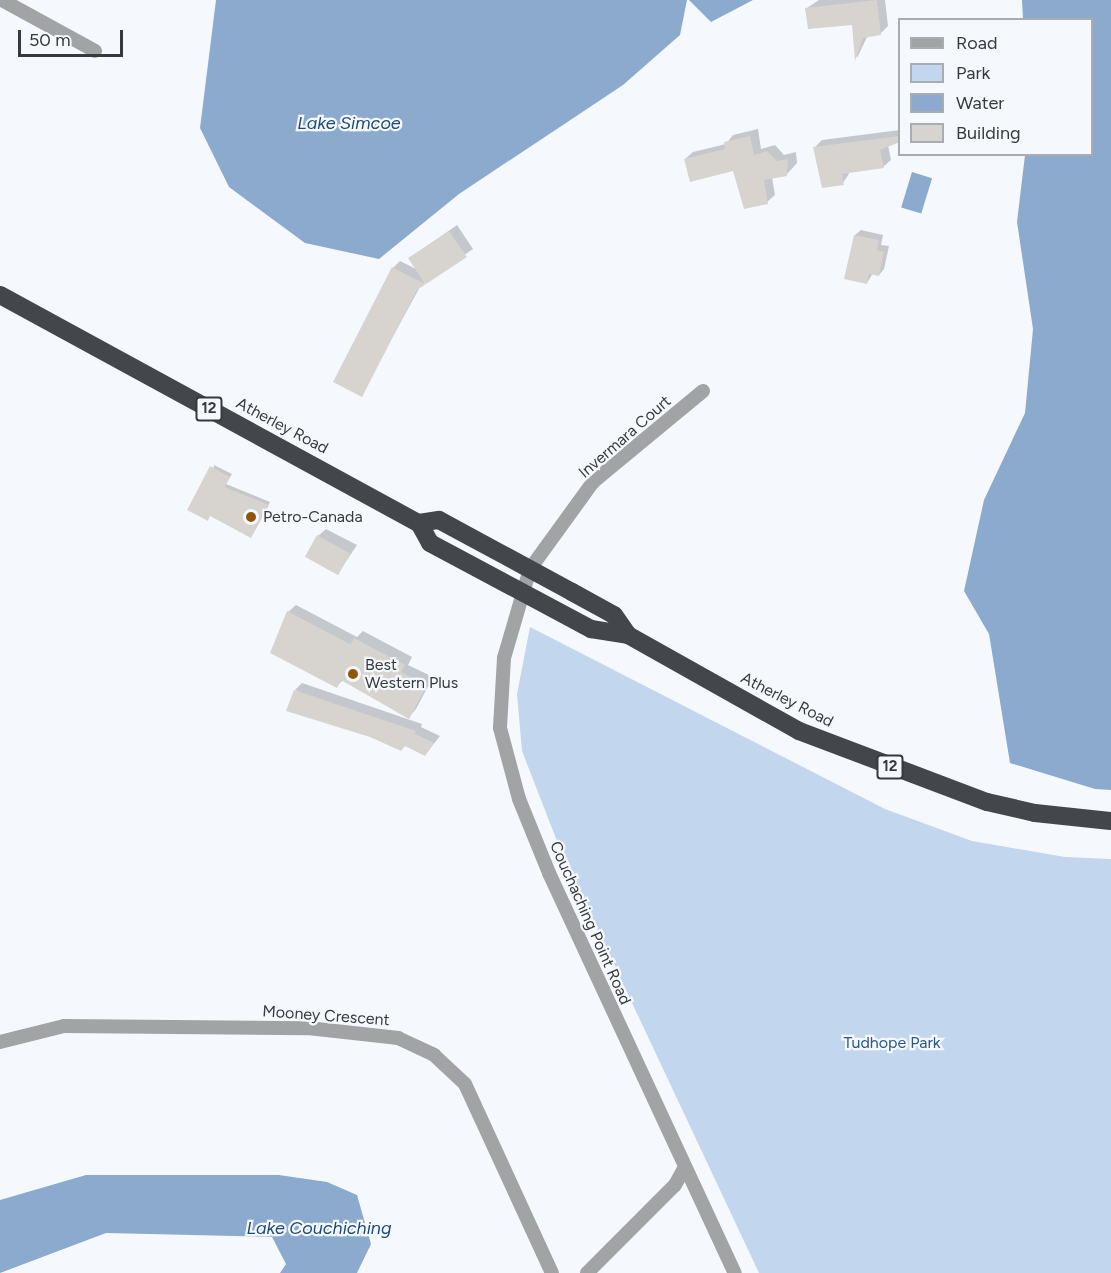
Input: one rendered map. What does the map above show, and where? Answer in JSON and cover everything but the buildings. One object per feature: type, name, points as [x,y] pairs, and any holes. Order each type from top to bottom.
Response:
[{"type":"highway","name":"Atherley Road","points":[[0,295],[419,523],[430,543],[591,629],[628,635],[799,731],[947,790],[1035,813],[1111,821]]},
{"type":"highway","name":"Atherley Road","points":[[419,523],[439,520],[614,615],[628,635]]},
{"type":"street","points":[[2,0],[95,51]]},
{"type":"street","name":"Invermara Court","points":[[530,569],[593,482],[703,391]]},
{"type":"street","name":"Couchaching Point Road","points":[[530,569],[504,658],[500,728],[504,749],[549,873],[684,1169],[735,1273]]},
{"type":"street","name":"Mooney Crescent","points":[[0,1042],[64,1026],[308,1028],[398,1038],[434,1055],[465,1084],[552,1273]]},
{"type":"street","points":[[586,1273],[675,1185],[684,1169]]},
{"type":"green space","name":"Tudhope Park","points":[[530,627],[885,809],[972,841],[1065,857],[1111,859],[1111,1273],[759,1273],[562,854],[522,751],[517,694]]},
{"type":"water","name":"Lake Simcoe","points":[[216,0],[687,0],[680,35],[623,85],[459,194],[379,259],[305,243],[229,187],[200,128]]},
{"type":"water","points":[[689,0],[753,0],[711,22]]},
{"type":"water","points":[[1022,0],[1111,0],[1111,790],[1095,789],[1010,763],[989,634],[964,591],[984,500],[1025,413],[1033,329],[1017,222],[1025,156],[1093,156],[1093,18],[1023,18]]},
{"type":"water","points":[[912,172],[932,178],[921,214],[901,207]]},
{"type":"water","name":"Lake Couchiching","points":[[86,1175],[279,1175],[327,1182],[357,1195],[371,1244],[357,1273],[280,1273],[286,1264],[272,1237],[106,1233],[0,1273],[0,1200]]},
{"type":"place","name":"Petro-Canada","points":[[251,517]]},
{"type":"place","name":"Best Western Plus","points":[[353,674]]}]
